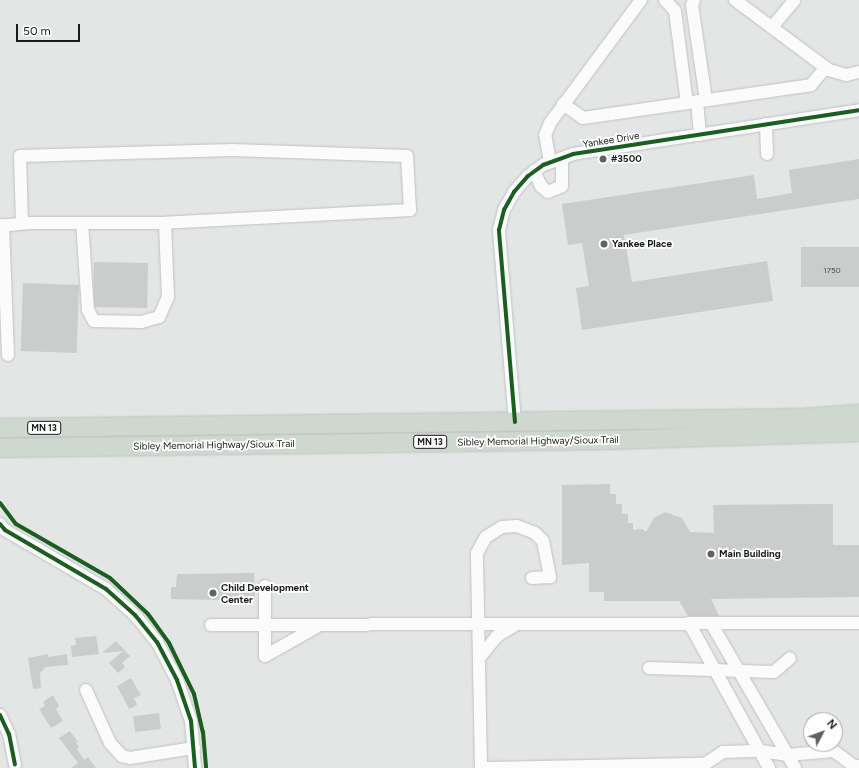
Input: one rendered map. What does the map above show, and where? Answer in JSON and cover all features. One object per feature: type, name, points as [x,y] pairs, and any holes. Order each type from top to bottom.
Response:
[{"type":"highway","name":"Sibley Memorial Highway/Sioux Trail","points":[[0,428],[802,418],[859,414]]},
{"type":"highway","name":"Sibley Memorial Highway/Sioux Trail","points":[[0,448],[600,440],[859,432]]},
{"type":"street","points":[[550,162],[545,135],[563,104],[641,0]]},
{"type":"street","points":[[665,0],[675,11],[697,101]]},
{"type":"street","points":[[694,0],[692,5],[700,135]]},
{"type":"street","points":[[735,0],[826,67],[846,75],[859,72]]},
{"type":"street","points":[[772,27],[795,0]]},
{"type":"street","points":[[563,104],[584,118],[811,85],[826,67]]},
{"type":"street","name":"Yankee Drive","points":[[515,422],[499,230],[504,210],[514,192],[534,171],[550,162],[573,154],[859,110]]},
{"type":"street","points":[[766,124],[767,154]]},
{"type":"street","points":[[8,355],[1,225],[22,223],[165,223],[410,210],[407,156],[232,150],[20,156],[22,223]]},
{"type":"street","points":[[534,171],[541,186],[548,192],[562,186],[562,158]]},
{"type":"street","points":[[82,223],[88,310],[94,321],[141,322],[159,317],[168,297],[165,223]]},
{"type":"street","points":[[0,524],[5,530],[106,589],[135,615],[157,642],[177,680],[191,721],[195,768]]},
{"type":"street","points":[[481,768],[477,553],[486,537],[502,527],[517,526],[535,533],[543,542],[550,577],[532,578]]},
{"type":"street","points":[[265,586],[265,656],[321,625]]},
{"type":"street","points":[[689,623],[769,768]]},
{"type":"street","points":[[711,623],[795,768]]},
{"type":"street","points":[[211,625],[859,623]]},
{"type":"street","points":[[480,657],[497,636],[517,624]]},
{"type":"street","points":[[649,668],[714,668],[774,672],[790,658]]},
{"type":"street","points":[[86,690],[110,744],[122,756],[130,758],[194,748]]},
{"type":"street","points":[[0,715],[9,734],[16,764]]},
{"type":"street","points":[[487,768],[705,764],[723,752],[760,751],[787,755],[834,751],[854,766],[859,766]]},
{"type":"building","name":"Yankee Place","points":[[859,159],[859,199],[624,235],[632,282],[767,261],[773,301],[582,330],[576,288],[589,286],[582,243],[568,245],[562,204],[754,175],[757,199],[792,193],[789,170]]},
{"type":"building","points":[[801,247],[859,247],[859,287],[801,287]]},
{"type":"building","points":[[94,262],[148,263],[147,308],[93,307]]},
{"type":"building","points":[[23,283],[79,285],[77,353],[21,351]]},
{"type":"building","name":"Main Building","points":[[610,484],[610,494],[616,494],[616,504],[622,504],[622,514],[628,514],[628,523],[633,523],[633,530],[642,529],[646,532],[654,518],[665,512],[682,518],[690,532],[714,533],[713,505],[833,504],[833,545],[859,545],[859,597],[711,599],[719,616],[688,616],[679,601],[604,601],[604,592],[589,592],[589,563],[562,565],[562,485]]},
{"type":"building","name":"Child Development Center","points":[[254,573],[255,601],[171,599],[171,587],[176,587],[177,574]]},
{"type":"building","points":[[96,636],[99,654],[72,657],[71,646],[76,645],[75,638]]},
{"type":"building","points":[[116,641],[130,656],[122,663],[125,667],[118,673],[109,663],[123,651],[102,653]]},
{"type":"building","points":[[48,654],[48,657],[67,654],[68,665],[46,667],[40,673],[41,688],[33,689],[28,658]]},
{"type":"building","points":[[131,678],[141,695],[134,698],[137,705],[129,709],[117,686]]},
{"type":"building","points":[[53,695],[59,706],[56,709],[63,721],[51,728],[39,709],[45,706],[43,702]]},
{"type":"building","points":[[159,713],[161,729],[135,732],[133,716]]},
{"type":"building","points":[[70,731],[78,742],[76,743],[79,747],[77,749],[84,760],[88,757],[96,768],[71,768],[78,763],[59,738]]},
{"type":"cycle path","points":[[515,422],[499,230],[504,210],[514,192],[528,176],[543,165],[573,154],[859,110]]},
{"type":"cycle path","points":[[0,503],[16,524],[110,578],[148,614],[169,643],[194,694],[203,732],[206,768]]},
{"type":"cycle path","points":[[0,524],[5,530],[106,589],[135,615],[157,642],[177,680],[191,721],[195,768]]},
{"type":"cycle path","points":[[0,715],[9,734],[15,764]]},
{"type":"place","name":"#3500","points":[[603,159]]},
{"type":"place","name":"Yankee Place","points":[[604,244]]},
{"type":"place","name":"Main Building","points":[[711,554]]},
{"type":"place","name":"Child Development Center","points":[[213,593]]}]
